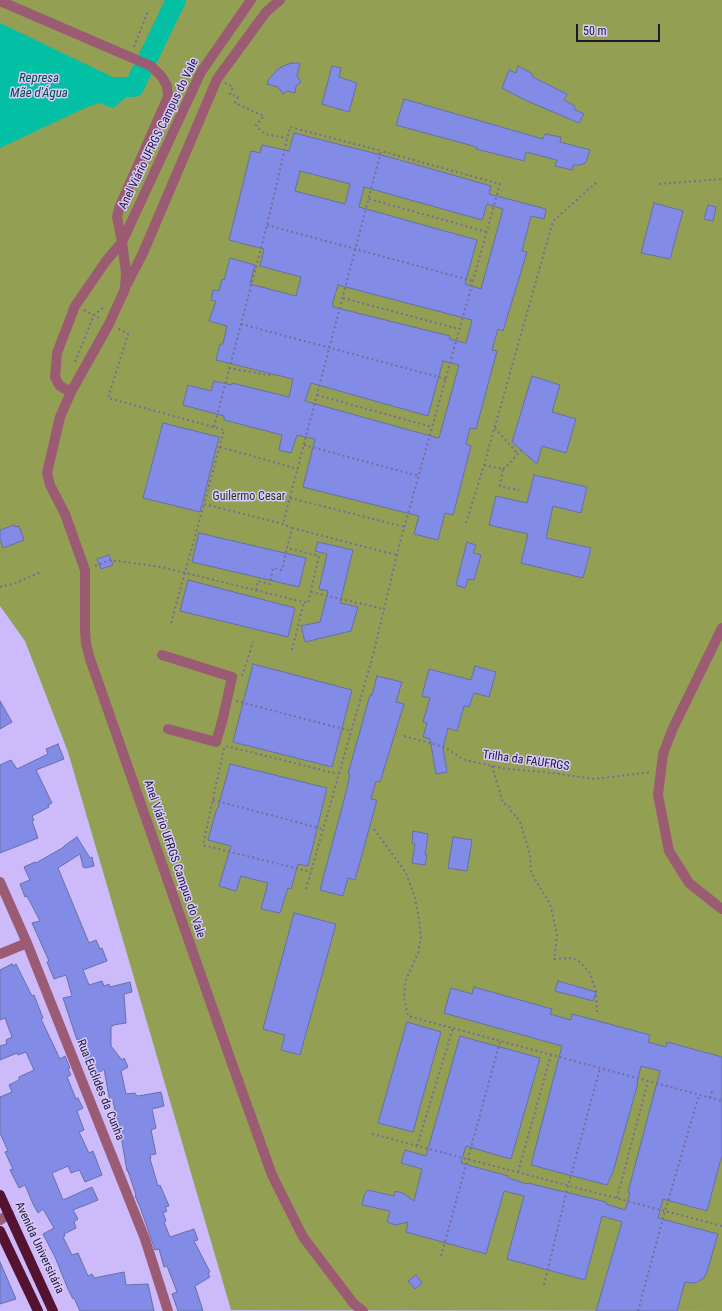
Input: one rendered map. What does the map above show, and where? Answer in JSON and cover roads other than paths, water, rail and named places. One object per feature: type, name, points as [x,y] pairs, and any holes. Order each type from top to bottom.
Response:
[{"type":"main road","name":"Avenida Universitária","points":[[0,1195],[53,1311]]},
{"type":"main road","points":[[0,1231],[38,1311]]},
{"type":"street","name":"Anel Viário UFRGS Campus do Vale","points":[[71,392],[60,386],[56,380],[57,353],[75,306],[106,261],[122,242],[201,72],[251,0]]},
{"type":"street","points":[[125,289],[143,253],[217,79],[266,12],[280,0]]},
{"type":"street","points":[[0,2],[151,66],[162,77],[168,86],[168,97],[119,208],[117,217],[122,242]]},
{"type":"street","name":"Anel Viário UFRGS Campus do Vale","points":[[122,242],[126,273],[125,289],[109,324],[71,392],[60,417],[47,473],[50,486],[65,514],[85,570],[85,631],[86,644],[90,659],[272,1175],[303,1237],[354,1304],[363,1311]]},
{"type":"street","points":[[722,628],[673,728],[663,754],[658,795],[669,851],[689,883],[722,908]]},
{"type":"street","points":[[162,655],[232,677],[216,742],[168,729]]},
{"type":"street","name":"Rua Euclides da Cunha","points":[[0,882],[27,943],[145,1239],[168,1311]]},
{"type":"street","points":[[0,954],[27,943]]},
{"type":"street","points":[[0,1220],[9,1214]]},
{"type":"water","name":"Represa Mãe d'Água","points":[[0,23],[134,87],[124,99],[113,108],[99,103],[85,108],[0,148]]},
{"type":"waterway","points":[[107,87],[134,87],[176,0]]},
{"type":"park label","name":"Guilermo Cesar","points":[[249,497]]}]
